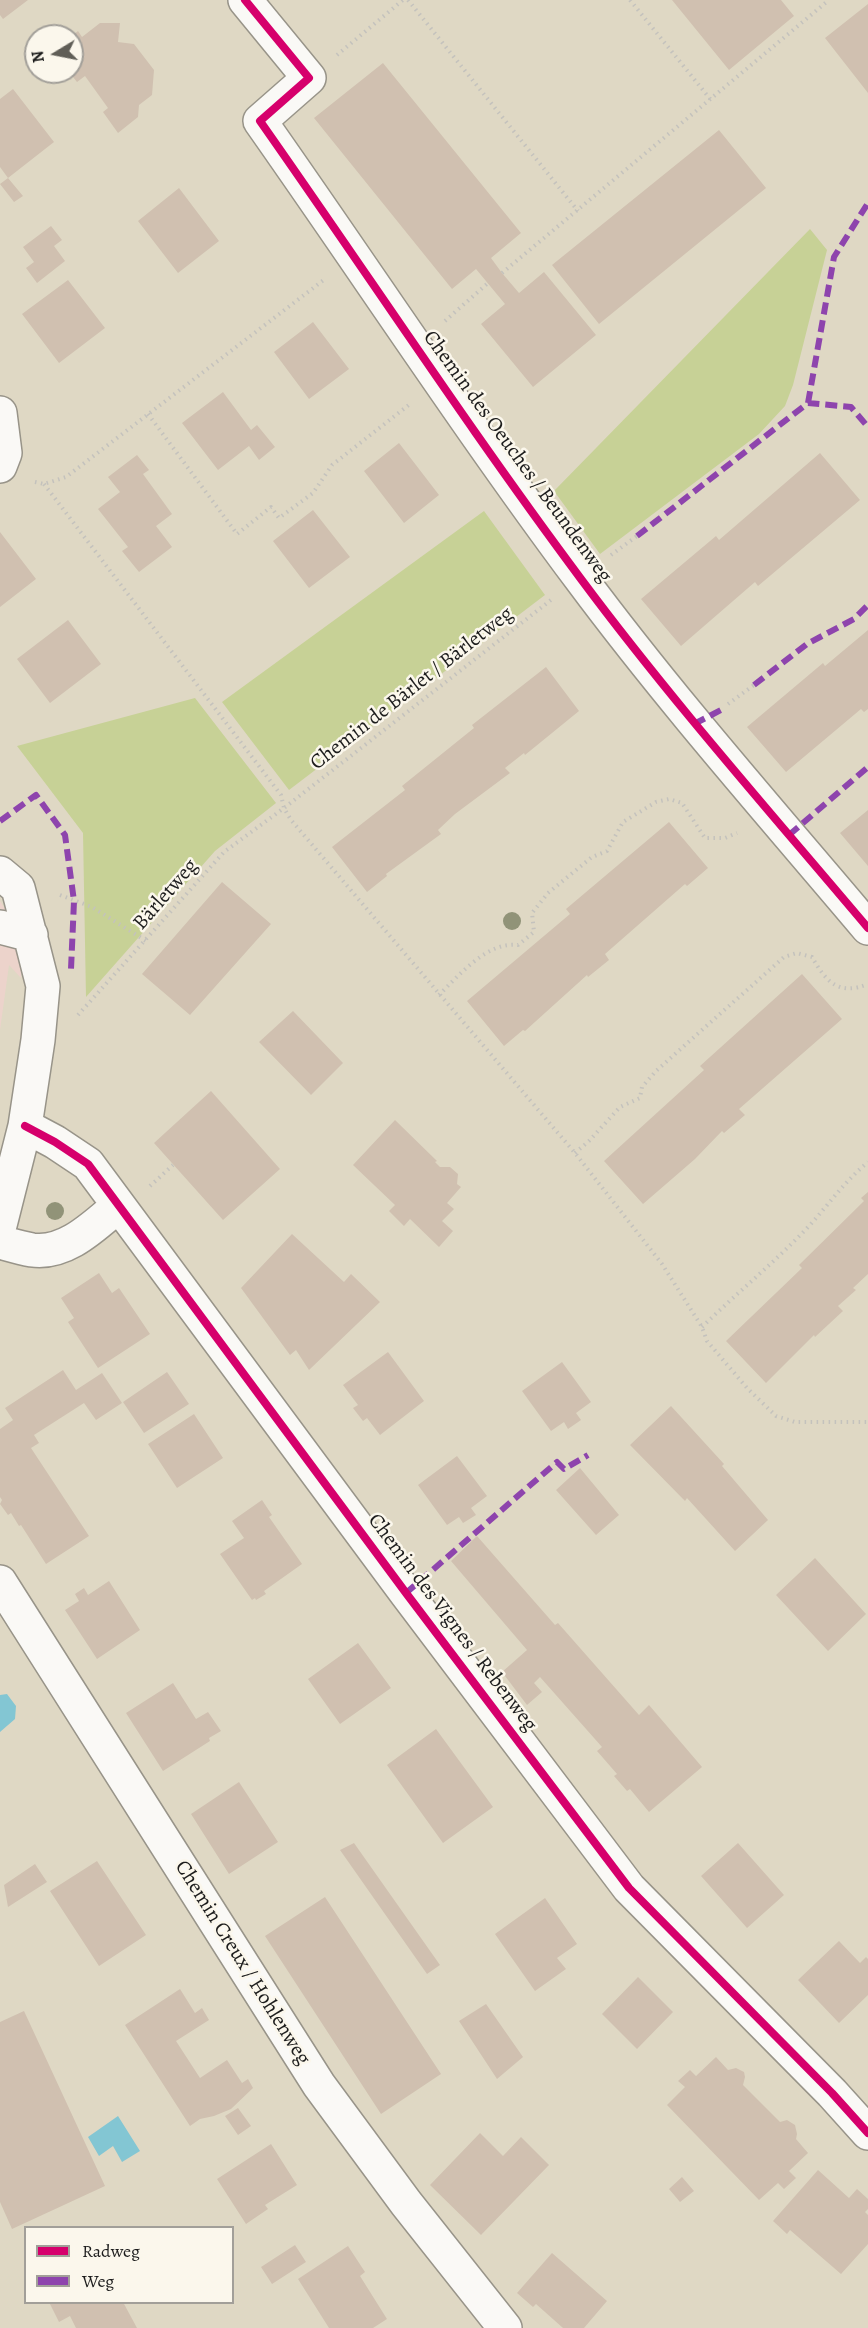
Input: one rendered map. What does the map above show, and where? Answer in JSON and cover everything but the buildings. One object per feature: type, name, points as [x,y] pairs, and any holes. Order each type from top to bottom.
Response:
[{"type":"street","points":[[245,0],[309,78]]},
{"type":"street","name":"Chemin des Oeuches / Beundenweg","points":[[309,78],[260,121],[415,347],[581,579],[694,724],[868,928]]},
{"type":"street","points":[[0,413],[5,453],[0,466]]},
{"type":"street","points":[[0,1225],[25,1126],[38,1040],[43,986],[32,935],[9,881]]},
{"type":"street","points":[[0,927],[32,935]]},
{"type":"street","name":"Chemin des Vignes / Rebenweg","points":[[25,1126],[88,1164],[629,1888],[832,2093],[868,2133]]},
{"type":"street","points":[[0,1242],[35,1250],[62,1246],[90,1230],[118,1206]]},
{"type":"street","name":"Chemin Creux / Hohlenweg","points":[[0,1582],[319,2085],[406,2203],[505,2328]]},
{"type":"path","points":[[309,78],[403,0]]},
{"type":"path","points":[[408,0],[578,211]]},
{"type":"path","points":[[630,0],[711,100]]},
{"type":"path","points":[[502,273],[829,0]]},
{"type":"path","points":[[33,482],[44,484],[66,477],[330,275]]},
{"type":"path","points":[[437,328],[488,283]]},
{"type":"path","points":[[148,414],[237,534],[271,507],[279,518],[313,493],[332,465],[418,398]]},
{"type":"path","points":[[44,484],[281,795],[284,808],[291,820],[575,1153],[662,1263],[702,1327],[707,1341],[747,1388],[776,1416],[795,1422],[868,1422]]},
{"type":"path","points":[[603,560],[637,536]]},
{"type":"path","points":[[721,710],[754,685]]},
{"type":"path","points":[[439,995],[490,949],[507,944],[518,945],[534,932],[532,913],[548,893],[591,856],[607,850],[623,822],[656,802],[669,799],[682,803],[705,838],[725,838],[743,830]]},
{"type":"path","points":[[9,881],[37,886],[92,907],[146,941]]},
{"type":"path","points":[[575,1153],[620,1107],[639,1098],[642,1087],[656,1071],[784,957],[798,953],[812,957],[819,970],[831,982],[843,989],[868,984]]},
{"type":"path","points":[[702,1327],[733,1297],[747,1287],[810,1224],[846,1180],[868,1162]]},
{"type":"shaded area","points":[[0,901],[12,920],[22,953],[21,978],[9,965],[0,1030]]},
{"type":"green space","points":[[810,229],[827,250],[793,385],[785,406],[759,434],[600,554],[554,491]]},
{"type":"green space","points":[[484,511],[545,595],[289,790],[222,702]]},
{"type":"green space","points":[[195,698],[276,803],[215,851],[86,997],[83,833],[17,746]]},
{"type":"water","points":[[7,1694],[16,1706],[15,1719],[0,1732],[0,1695]]},
{"type":"water","points":[[118,2116],[140,2151],[122,2162],[113,2146],[99,2156],[88,2137]]},
{"type":"marked path","points":[[808,403],[834,257],[868,203]]},
{"type":"marked path","points":[[637,536],[808,403],[851,407],[868,427]]},
{"type":"marked path","points":[[754,685],[807,644],[854,619],[868,605]]},
{"type":"marked path","points":[[694,724],[721,710]]},
{"type":"marked path","points":[[789,835],[868,767]]},
{"type":"marked path","points":[[0,821],[36,795],[65,835],[74,901],[71,969]]},
{"type":"marked path","points":[[406,1593],[557,1462],[564,1469],[588,1455]]},
{"type":"cycle path","points":[[245,0],[309,78],[260,121],[458,408],[581,579],[686,712],[868,928]]},
{"type":"cycle path","points":[[25,1126],[88,1164],[406,1593],[629,1888],[832,2093],[868,2133]]}]
